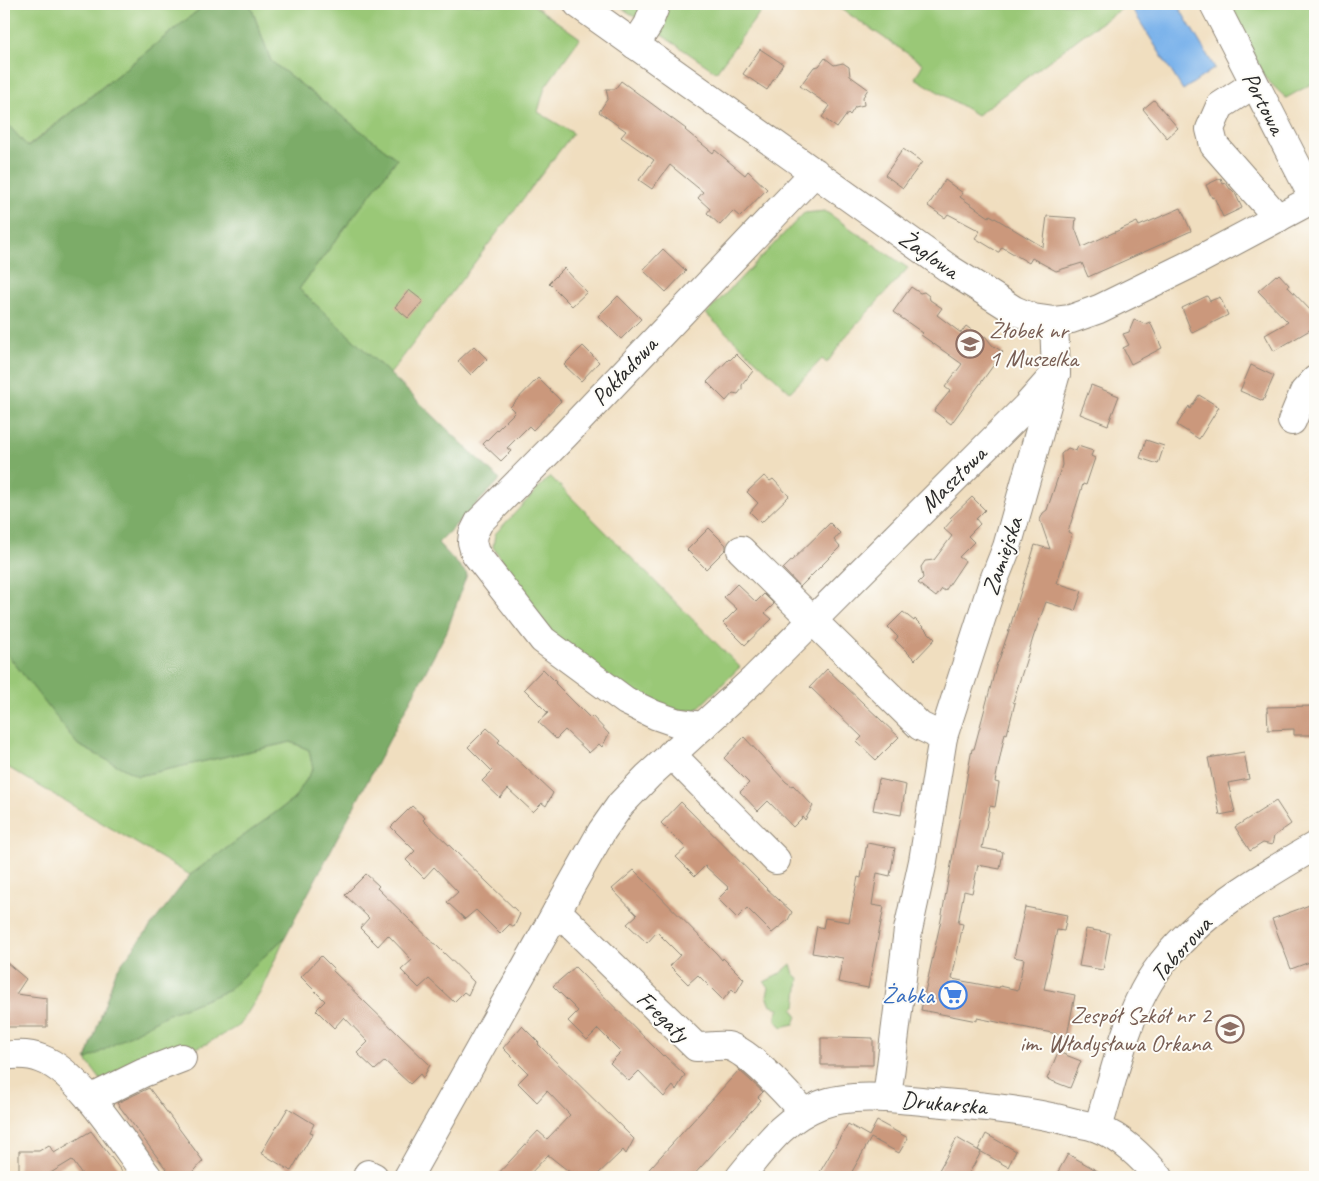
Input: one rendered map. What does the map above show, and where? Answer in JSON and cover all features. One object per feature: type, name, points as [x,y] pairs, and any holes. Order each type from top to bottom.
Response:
[{"type":"street","name":"Żaglowa","points":[[578,4],[951,270],[1014,310],[1033,318],[1071,319],[1099,310],[1194,263],[1315,199]]},
{"type":"street","points":[[635,45],[648,25],[656,4]]},
{"type":"street","name":"Portowa","points":[[1214,4],[1315,199]]},
{"type":"street","points":[[1254,84],[1220,106],[1210,129],[1214,145],[1278,218]]},
{"type":"street","name":"Pokładowa","points":[[703,726],[675,722],[626,701],[543,640],[496,578],[478,558],[474,549],[473,534],[479,522],[815,172]]},
{"type":"street","points":[[1054,320],[1056,373]]},
{"type":"street","name":"Masztowa","points":[[703,726],[754,679],[1026,407],[1056,373]]},
{"type":"street","name":"Zamiejska","points":[[887,1098],[904,958],[923,861],[943,737],[992,585],[1007,547],[1056,373]]},
{"type":"street","points":[[1292,421],[1304,392],[1315,380]]},
{"type":"street","points":[[741,550],[920,726],[943,737]]},
{"type":"street","points":[[408,1177],[602,831],[621,804],[671,754],[703,726]]},
{"type":"street","points":[[671,754],[776,860]]},
{"type":"street","name":"Taborowa","points":[[1098,1128],[1129,1027],[1149,982],[1170,954],[1191,932],[1231,897],[1315,846]]},
{"type":"street","name":"Fregaty","points":[[557,911],[696,1047],[728,1046],[741,1051],[784,1090],[803,1112]]},
{"type":"street","points":[[4,1056],[32,1056],[52,1063],[71,1078],[90,1099],[148,1177]]},
{"type":"street","points":[[90,1099],[143,1073],[182,1058]]},
{"type":"street","name":"Drukarska","points":[[740,1177],[782,1127],[803,1112],[822,1104],[842,1099],[887,1098],[1015,1110],[1098,1128],[1127,1144],[1157,1176]]},
{"type":"green space","points":[[4,4],[206,4],[27,147],[4,120]]},
{"type":"green space","points":[[206,4],[250,4],[271,61],[397,159],[299,289],[500,480],[438,543],[467,574],[447,631],[285,937],[227,991],[166,1015],[86,1060],[116,971],[190,875],[294,799],[313,769],[309,750],[291,742],[138,776],[78,745],[4,650],[4,120],[28,147]]},
{"type":"green space","points":[[250,4],[532,4],[580,38],[545,87],[538,112],[573,133],[390,374],[299,289],[397,159],[271,61]]},
{"type":"green space","points":[[616,4],[766,4],[716,72]]},
{"type":"green space","points":[[834,4],[1129,4],[1087,32],[977,115],[915,78],[923,64]]},
{"type":"green space","points":[[1229,4],[1315,4],[1315,82],[1286,98],[1265,78]]},
{"type":"green space","points":[[825,211],[908,268],[847,335],[827,363],[822,359],[790,392],[706,314],[804,213]]},
{"type":"green space","points":[[550,476],[740,667],[696,710],[656,711],[546,636],[496,572],[504,563],[493,547],[495,534]]},
{"type":"green space","points":[[4,650],[78,745],[138,776],[291,742],[309,750],[313,769],[294,799],[190,875],[4,765]]},
{"type":"green space","points":[[285,937],[260,993],[240,1025],[206,1044],[104,1084],[86,1060],[166,1015],[227,991]]},
{"type":"green space","points":[[791,964],[794,974],[799,978],[796,1007],[793,1009],[797,1016],[794,1024],[782,1027],[776,1020],[779,1009],[770,1004],[767,995],[769,987],[764,982],[778,975]]},
{"type":"water","points":[[1129,4],[1177,4],[1215,68],[1183,90]]},
{"type":"building","points":[[760,49],[783,64],[767,90],[743,74]]},
{"type":"building","points":[[825,58],[834,65],[843,63],[849,67],[850,76],[868,89],[863,97],[864,105],[855,107],[837,128],[822,117],[830,106],[800,86],[814,67],[819,66]]},
{"type":"building","points":[[621,81],[686,129],[713,153],[715,150],[745,175],[748,171],[767,189],[740,217],[733,211],[720,225],[707,213],[710,209],[698,198],[703,192],[670,165],[652,189],[639,180],[654,160],[621,137],[626,131],[599,112],[608,98],[606,89],[615,89]]},
{"type":"building","points":[[1154,100],[1178,128],[1167,138],[1143,109]]},
{"type":"building","points":[[903,149],[922,162],[903,188],[885,175]]},
{"type":"building","points":[[1221,178],[1223,184],[1226,183],[1235,193],[1242,208],[1223,217],[1206,185]]},
{"type":"building","points":[[945,180],[963,193],[960,197],[989,217],[990,215],[1043,247],[1047,216],[1076,218],[1075,228],[1082,247],[1137,222],[1139,226],[1181,208],[1191,231],[1088,277],[1082,263],[1056,271],[1032,258],[1029,263],[1002,247],[998,252],[975,238],[980,231],[948,214],[945,218],[928,206]]},
{"type":"building","points":[[663,249],[686,271],[666,292],[643,270]]},
{"type":"building","points":[[564,268],[587,292],[572,306],[549,283]]},
{"type":"building","points":[[1279,274],[1289,285],[1288,287],[1315,315],[1315,327],[1274,351],[1265,335],[1288,322],[1258,291]]},
{"type":"building","points":[[911,287],[929,296],[930,300],[942,308],[937,315],[961,333],[966,326],[977,334],[986,337],[992,345],[1003,352],[951,424],[934,411],[950,391],[945,387],[962,364],[921,335],[923,333],[893,312]]},
{"type":"building","points":[[409,290],[423,301],[408,318],[395,307]]},
{"type":"building","points":[[618,296],[641,319],[621,339],[598,316]]},
{"type":"building","points":[[1207,296],[1210,301],[1220,297],[1228,315],[1192,333],[1182,308]]},
{"type":"building","points":[[1134,320],[1145,324],[1150,322],[1162,348],[1131,364],[1123,348],[1129,345],[1123,334],[1129,332]]},
{"type":"building","points":[[474,346],[487,359],[471,375],[458,361]]},
{"type":"building","points":[[583,346],[599,362],[581,381],[564,365]]},
{"type":"building","points":[[736,354],[753,371],[742,385],[742,389],[738,394],[733,393],[726,401],[707,382]]},
{"type":"building","points":[[1251,365],[1274,376],[1263,401],[1240,391]]},
{"type":"building","points":[[538,378],[561,401],[533,430],[529,426],[507,448],[511,451],[501,461],[483,444],[515,412],[510,407]]},
{"type":"building","points":[[1091,385],[1119,396],[1108,425],[1080,414]]},
{"type":"building","points":[[1199,395],[1219,407],[1199,439],[1177,425],[1189,406],[1190,409]]},
{"type":"building","points":[[1146,440],[1164,446],[1158,464],[1140,458]]},
{"type":"building","points":[[1078,446],[1093,451],[1091,456],[1095,458],[1086,485],[1083,484],[1068,532],[1072,534],[1057,583],[1082,591],[1075,611],[1046,602],[1034,635],[1013,702],[1015,703],[1007,734],[1005,733],[995,782],[999,783],[995,807],[990,806],[982,848],[1003,852],[1000,869],[978,865],[972,893],[964,891],[958,923],[963,924],[952,979],[1018,990],[1024,959],[1014,957],[1025,907],[1067,915],[1064,931],[1057,930],[1044,989],[1075,995],[1067,1036],[977,1018],[977,1021],[921,1010],[941,920],[972,749],[974,749],[997,663],[1035,545],[1050,549],[1040,520],[1043,513],[1047,510],[1062,465],[1061,454],[1068,448],[1076,451]]},
{"type":"building","points":[[764,476],[770,481],[773,479],[789,496],[761,523],[750,512],[758,503],[747,492]]},
{"type":"building","points":[[972,497],[985,510],[976,519],[980,524],[968,536],[974,542],[959,557],[965,561],[945,591],[942,589],[936,597],[918,583],[923,578],[921,567],[925,561],[934,560],[952,536],[944,529],[952,520],[950,518]]},
{"type":"building","points":[[830,523],[840,533],[834,540],[840,547],[800,587],[783,569]]},
{"type":"building","points":[[709,528],[726,545],[726,549],[706,569],[687,550]]},
{"type":"building","points":[[737,584],[756,602],[764,594],[774,604],[765,613],[772,619],[745,645],[723,623],[737,609],[724,597]]},
{"type":"building","points":[[903,612],[914,621],[915,619],[935,639],[915,660],[895,640],[898,637],[888,627]]},
{"type":"building","points":[[543,669],[590,718],[592,716],[609,734],[602,747],[599,744],[589,753],[565,730],[556,739],[538,722],[548,713],[524,689]]},
{"type":"building","points":[[827,669],[899,737],[876,760],[857,742],[862,737],[810,687]]},
{"type":"building","points":[[1315,706],[1315,735],[1294,735],[1294,729],[1268,730],[1267,707]]},
{"type":"building","points":[[487,728],[500,740],[498,742],[553,793],[546,806],[542,803],[533,812],[508,789],[500,798],[482,781],[492,771],[468,747]]},
{"type":"building","points":[[744,737],[786,782],[793,785],[813,806],[805,820],[803,817],[793,827],[768,801],[758,811],[740,792],[749,783],[724,758]]},
{"type":"building","points":[[1244,752],[1249,779],[1228,783],[1235,812],[1220,815],[1208,758]]},
{"type":"building","points":[[879,779],[906,785],[901,815],[873,810]]},
{"type":"building","points":[[1276,801],[1291,824],[1274,836],[1272,845],[1263,843],[1250,851],[1235,827]]},
{"type":"building","points":[[681,802],[792,912],[788,920],[772,933],[747,908],[737,918],[718,899],[729,888],[705,866],[695,876],[676,857],[686,848],[661,823]]},
{"type":"building","points":[[412,806],[425,818],[423,820],[520,914],[514,927],[510,924],[500,934],[476,910],[465,919],[447,902],[458,892],[434,867],[424,878],[406,860],[415,851],[391,827]]},
{"type":"building","points":[[867,843],[895,848],[890,876],[877,873],[872,905],[884,907],[868,988],[838,982],[843,958],[812,953],[817,926],[823,928],[825,918],[849,922],[858,877],[861,878]]},
{"type":"building","points":[[634,870],[722,960],[723,958],[744,979],[736,993],[732,989],[723,1000],[698,975],[688,984],[670,966],[680,955],[657,932],[647,943],[627,924],[637,915],[612,889]]},
{"type":"building","points":[[366,874],[379,886],[377,888],[474,982],[468,995],[464,992],[454,1002],[429,979],[419,988],[401,970],[412,960],[388,935],[378,946],[360,928],[369,918],[345,895]]},
{"type":"building","points":[[1315,903],[1315,960],[1291,969],[1272,919]]},
{"type":"building","points":[[1086,929],[1110,933],[1103,970],[1079,966]]},
{"type":"building","points":[[321,956],[334,969],[333,971],[430,1065],[423,1078],[420,1074],[410,1084],[385,1061],[375,1070],[357,1053],[368,1042],[344,1017],[334,1028],[316,1010],[325,1001],[301,977]]},
{"type":"building","points":[[6,962],[26,979],[16,994],[47,998],[47,1027],[5,1027]]},
{"type":"building","points":[[575,967],[663,1056],[685,1075],[676,1090],[673,1086],[664,1097],[639,1071],[629,1081],[610,1063],[621,1052],[598,1029],[587,1040],[568,1021],[578,1011],[553,986]]},
{"type":"building","points":[[522,1026],[634,1139],[626,1154],[623,1150],[595,1177],[576,1177],[548,1155],[527,1177],[495,1177],[538,1131],[547,1139],[570,1115],[547,1091],[537,1102],[518,1083],[528,1073],[503,1048]]},
{"type":"building","points":[[821,1038],[873,1038],[873,1065],[821,1065]]},
{"type":"building","points":[[1058,1052],[1081,1061],[1070,1088],[1047,1079]]},
{"type":"building","points":[[739,1070],[763,1092],[758,1097],[761,1100],[692,1177],[642,1177]]},
{"type":"building","points":[[149,1088],[203,1161],[189,1177],[172,1177],[117,1103]]},
{"type":"building","points":[[288,1108],[314,1124],[310,1132],[313,1133],[291,1171],[261,1153]]},
{"type":"building","points":[[877,1121],[908,1138],[899,1153],[871,1138],[849,1177],[817,1177],[848,1124],[869,1136]]},
{"type":"building","points":[[91,1131],[126,1177],[84,1177],[72,1160],[44,1177],[19,1177],[19,1151],[39,1151],[49,1145],[54,1153]]},
{"type":"building","points":[[986,1134],[1016,1151],[1008,1167],[978,1150]]},
{"type":"building","points":[[957,1138],[981,1152],[967,1177],[935,1177]]},
{"type":"building","points":[[1068,1154],[1108,1177],[1055,1177]]},
{"type":"place","name":"Żłobek nr 1 Muszelka","points":[[970,344]]},
{"type":"place","name":"Żabka","points":[[953,995]]},
{"type":"place","name":"Zespół Szkół nr 2 im. Władysława Orkana","points":[[1230,1029]]}]
